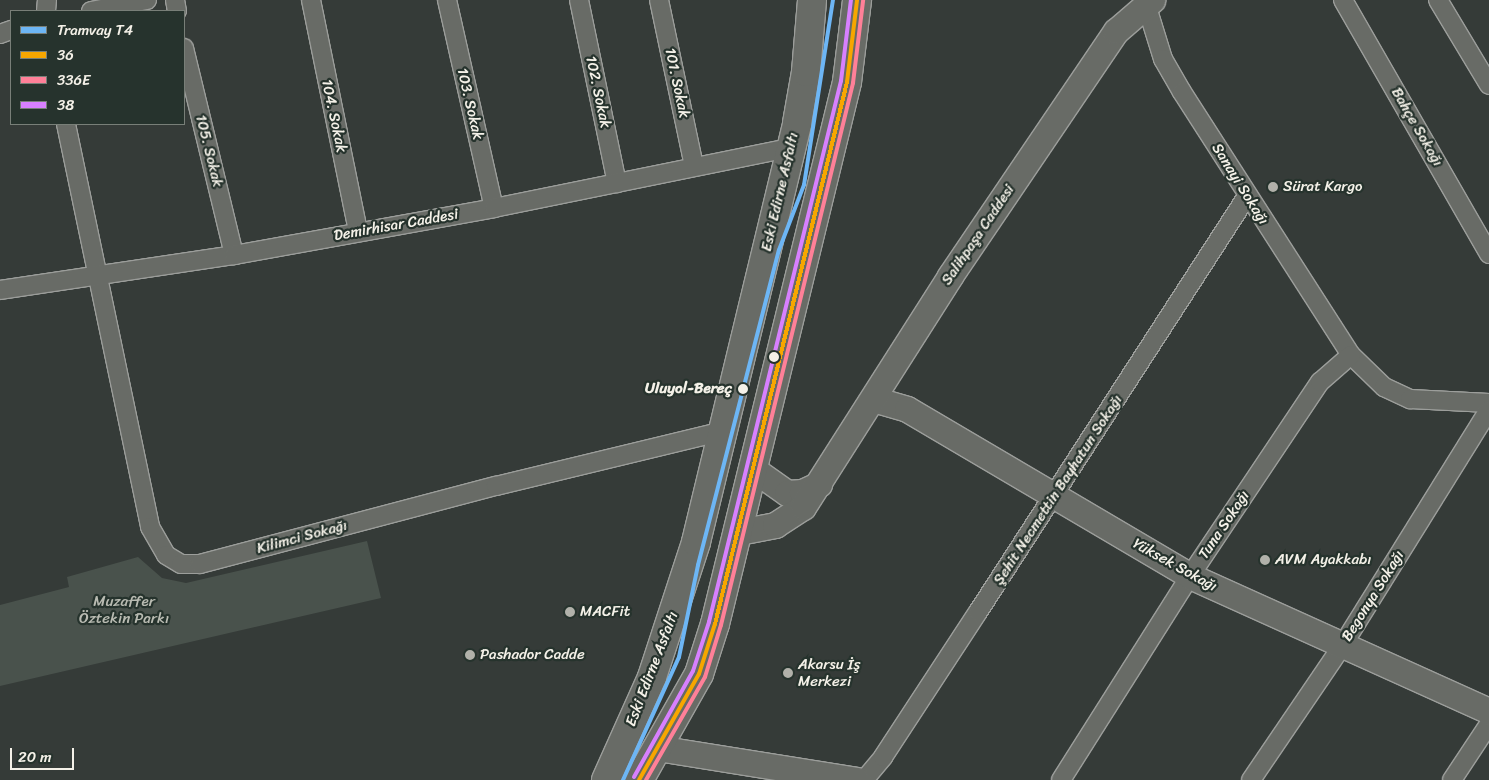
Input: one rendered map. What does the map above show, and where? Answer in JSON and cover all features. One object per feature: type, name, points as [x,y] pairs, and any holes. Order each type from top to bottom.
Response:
[{"type":"main road","name":"Eski Edirne Asfaltı","points":[[606,780],[661,653],[696,542],[790,148],[806,72],[812,0]]},
{"type":"main road","points":[[639,780],[702,667],[739,532],[847,82],[857,0]]},
{"type":"main road","points":[[696,542],[739,532]]},
{"type":"street","points":[[96,10],[147,0]]},
{"type":"street","name":"104. Sokak","points":[[310,0],[358,231]]},
{"type":"street","name":"103. Sokak","points":[[447,0],[494,208]]},
{"type":"street","name":"102. Sokak","points":[[580,0],[617,183]]},
{"type":"street","name":"101. Sokak","points":[[659,0],[694,166]]},
{"type":"street","name":"Bahçe Sokağı","points":[[1343,0],[1489,254]]},
{"type":"street","points":[[1438,0],[1489,85]]},
{"type":"street","name":"Sanayi Sokağı","points":[[1149,2],[1164,59],[1247,196],[1351,355],[1384,387],[1410,399],[1489,403]]},
{"type":"street","name":"Salihpaşa Caddesi","points":[[739,532],[785,520],[803,507],[950,276],[1116,31],[1149,2]]},
{"type":"street","name":"105. Sokak","points":[[185,52],[234,254]]},
{"type":"street","name":"Kilimci Sokağı","points":[[66,125],[150,527],[166,555],[181,564],[200,564],[496,486],[723,431]]},
{"type":"street","name":"Demirhisar Caddesi","points":[[0,290],[97,273],[234,254],[494,208],[790,148]]},
{"type":"street","name":"Şehit Necmettin Bayhatun Sokağı","points":[[864,780],[883,757],[1247,196]]},
{"type":"street","name":"Tuna Sokağı","points":[[1061,780],[1190,576],[1320,382],[1351,355]]},
{"type":"street","name":"Yüksek Sokağı","points":[[873,399],[907,409],[1190,576],[1489,711]]},
{"type":"street","name":"Begonya Sokağı","points":[[1251,780],[1342,646],[1489,410]]},
{"type":"street","points":[[753,470],[787,493],[802,492],[819,484]]},
{"type":"street","points":[[1452,780],[1489,724]]},
{"type":"street","points":[[658,748],[856,780]]},
{"type":"green space","name":"Muzaffer Öztekin Parkı","points":[[367,541],[381,598],[0,686],[0,605],[69,587],[67,577],[138,557],[162,578],[186,583]]},
{"type":"tram line","name":"T4","points":[[623,780],[679,657],[698,565],[779,250],[804,185],[833,0]]},
{"type":"transit line","name":"38","points":[[634,777],[693,671],[709,622],[841,81],[851,0]]},
{"type":"transit line","name":"36","points":[[639,780],[699,674],[715,624],[847,82],[857,0]]},
{"type":"transit line","name":"336E","points":[[646,780],[705,677],[721,625],[853,83],[863,1]]},
{"type":"place","name":"Sürat Kargo","points":[[1273,187]]},
{"type":"place","name":"Uluyol-Bereç","points":[[743,389]]},
{"type":"place","name":"AVM Ayakkabı","points":[[1265,560]]},
{"type":"place","name":"MACFit","points":[[570,612]]},
{"type":"place","name":"Pashador Cadde","points":[[470,655]]},
{"type":"place","name":"Akarsu İş Merkezi","points":[[788,673]]}]
